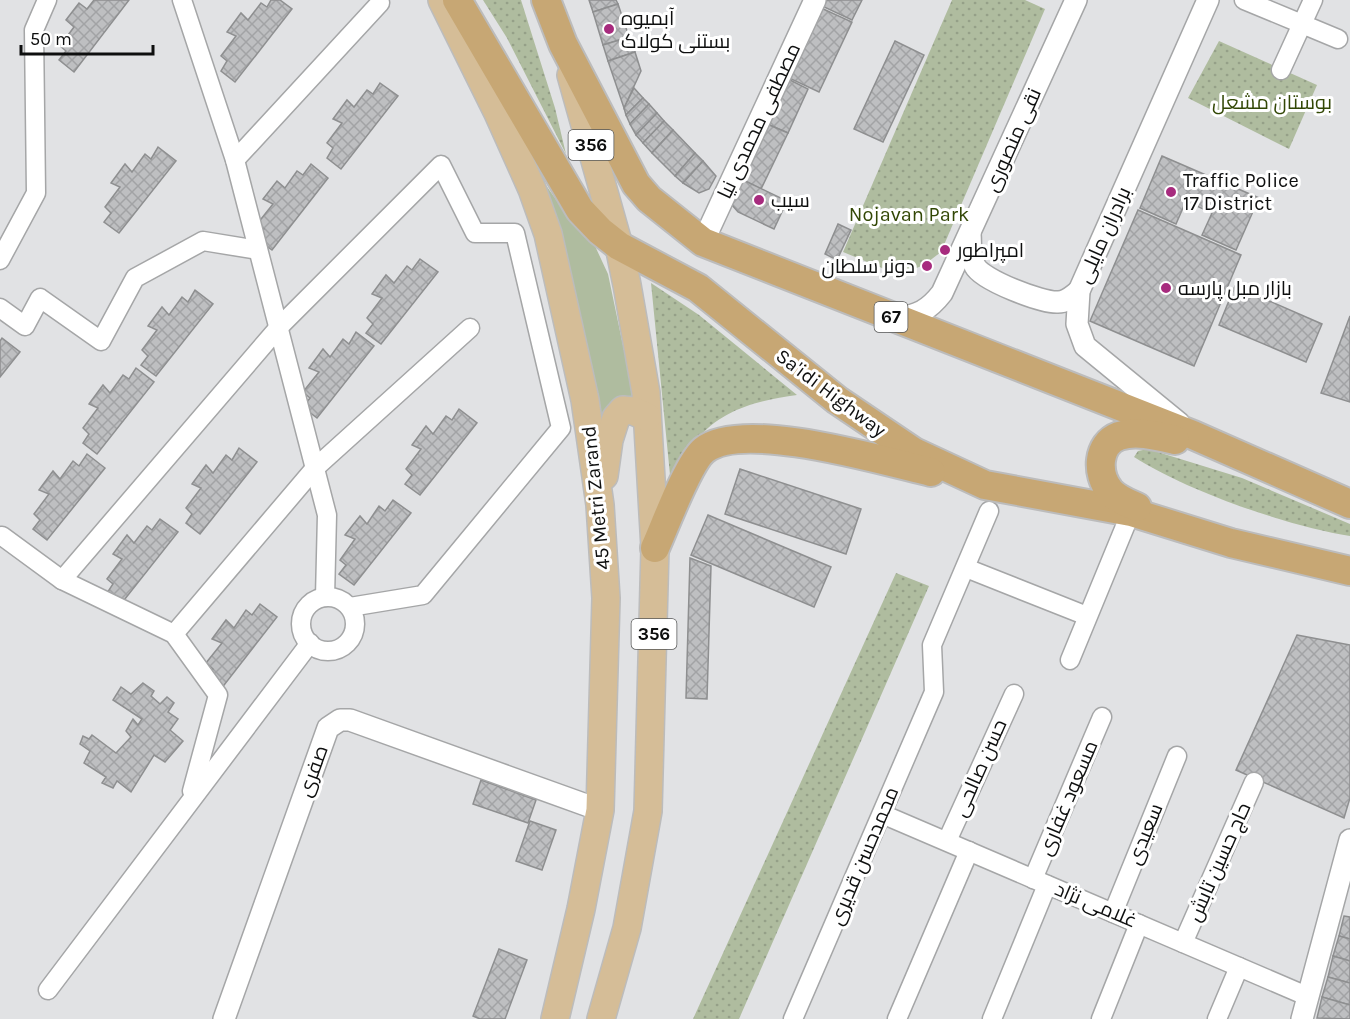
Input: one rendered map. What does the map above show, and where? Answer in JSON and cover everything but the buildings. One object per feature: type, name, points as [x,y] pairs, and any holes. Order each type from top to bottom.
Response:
[{"type":"highway","name":"Sa'idi Highway","points":[[457,0],[580,210],[600,231],[619,246],[699,288],[879,432],[987,498],[1131,512],[1231,543],[1350,571]]},
{"type":"highway","name":"67","points":[[546,0],[562,44],[636,184],[649,199],[703,243],[1193,435],[1350,504]]},
{"type":"highway","points":[[1188,528],[1122,501],[1110,492],[1102,480],[1100,467],[1102,452],[1109,441],[1121,435],[1138,434],[1230,451]]},
{"type":"highway","points":[[655,548],[692,466],[704,450],[726,440],[780,440],[987,498]]},
{"type":"main road","name":"45 Metri Zarand","points":[[442,0],[498,112],[532,189],[548,234],[585,400],[600,505],[606,598],[600,810],[581,909],[555,1019]]},
{"type":"main road","name":"356","points":[[562,44],[619,246],[646,393],[655,548],[648,812],[627,928],[601,1019]]},
{"type":"main road","points":[[600,505],[609,440],[616,418],[623,410],[633,411],[647,417]]},
{"type":"street","points":[[0,260],[36,194],[34,30],[47,0]]},
{"type":"street","points":[[182,0],[235,160],[327,515],[325,597]]},
{"type":"street","name":"مصطفی محمدی نیا","points":[[703,243],[815,0]]},
{"type":"street","name":"نقی منصوری","points":[[896,319],[919,315],[931,307],[942,293],[1076,0]]},
{"type":"street","name":"برادران مایلی","points":[[1193,435],[1085,346],[1077,324],[1078,291],[1209,0]]},
{"type":"street","points":[[1244,0],[1338,39]]},
{"type":"street","points":[[1281,70],[1313,0]]},
{"type":"street","points":[[235,160],[380,3]]},
{"type":"street","points":[[62,580],[279,327],[441,165],[475,233],[515,233],[561,428],[423,595],[350,607]]},
{"type":"street","points":[[970,234],[971,254],[975,267],[985,276],[1048,301],[1067,300],[1078,291]]},
{"type":"street","points":[[0,308],[25,327],[40,298],[101,341],[135,278],[203,241],[258,250]]},
{"type":"street","points":[[174,634],[315,468],[470,328]]},
{"type":"street","points":[[987,498],[966,568],[1087,616]]},
{"type":"street","points":[[1070,660],[1131,512]]},
{"type":"street","points":[[2,536],[62,580],[174,634],[218,695],[189,800]]},
{"type":"street","name":"محمدحسن قدیری","points":[[793,1019],[934,692],[932,645],[966,568]]},
{"type":"street","points":[[325,597],[343,601],[350,607],[356,624],[349,642],[333,651],[324,651],[310,643],[302,629],[304,613],[316,600],[325,597]]},
{"type":"street","points":[[48,990],[189,800],[310,643]]},
{"type":"street","name":"حسن صالحی","points":[[947,842],[1014,694]]},
{"type":"street","name":"مسعود غفاری","points":[[992,1019],[1102,717]]},
{"type":"street","name":"صفری","points":[[224,1019],[328,729],[340,720],[350,720],[600,810]]},
{"type":"street","name":"سعيدی","points":[[1113,913],[1177,756]]},
{"type":"street","name":"حاج حسین تابش","points":[[1183,943],[1254,782]]},
{"type":"street","name":"غلامی نژاد","points":[[882,814],[1309,997]]},
{"type":"street","points":[[1302,1019],[1350,840]]},
{"type":"street","points":[[897,1019],[969,851]]},
{"type":"street","points":[[1101,1019],[1140,924]]},
{"type":"street","points":[[1217,1019],[1239,967]]},
{"type":"green space","points":[[483,0],[521,0],[555,108],[566,154],[507,38]]},
{"type":"green space","name":"Nojavan Park","points":[[952,0],[1025,0],[1045,9],[941,252],[924,265],[899,275],[843,252]]},
{"type":"green space","name":"بوستان مشعل","points":[[1219,41],[1317,85],[1289,149],[1188,98]]},
{"type":"green space","points":[[534,168],[566,214],[595,246],[608,274],[634,398],[618,398],[608,405],[595,432]]},
{"type":"green space","points":[[651,283],[699,315],[797,395],[755,403],[729,413],[707,429],[693,445],[671,485]]},
{"type":"green space","points":[[1148,449],[1242,478],[1350,524],[1350,536],[1268,516],[1181,482],[1134,457],[1138,451]]},
{"type":"green space","points":[[896,573],[929,586],[739,1019],[693,1019]]},
{"type":"place","name":"آبمیوه بستنی کولاک","points":[[609,29]]},
{"type":"place","name":"Traffic Police 17 District","points":[[1171,192]]},
{"type":"place","name":"سیب","points":[[759,200]]},
{"type":"place","name":"امپراطور","points":[[945,250]]},
{"type":"place","name":"دونر سلطان","points":[[927,266]]},
{"type":"place","name":"بازار مبل پارسه","points":[[1166,288]]}]
